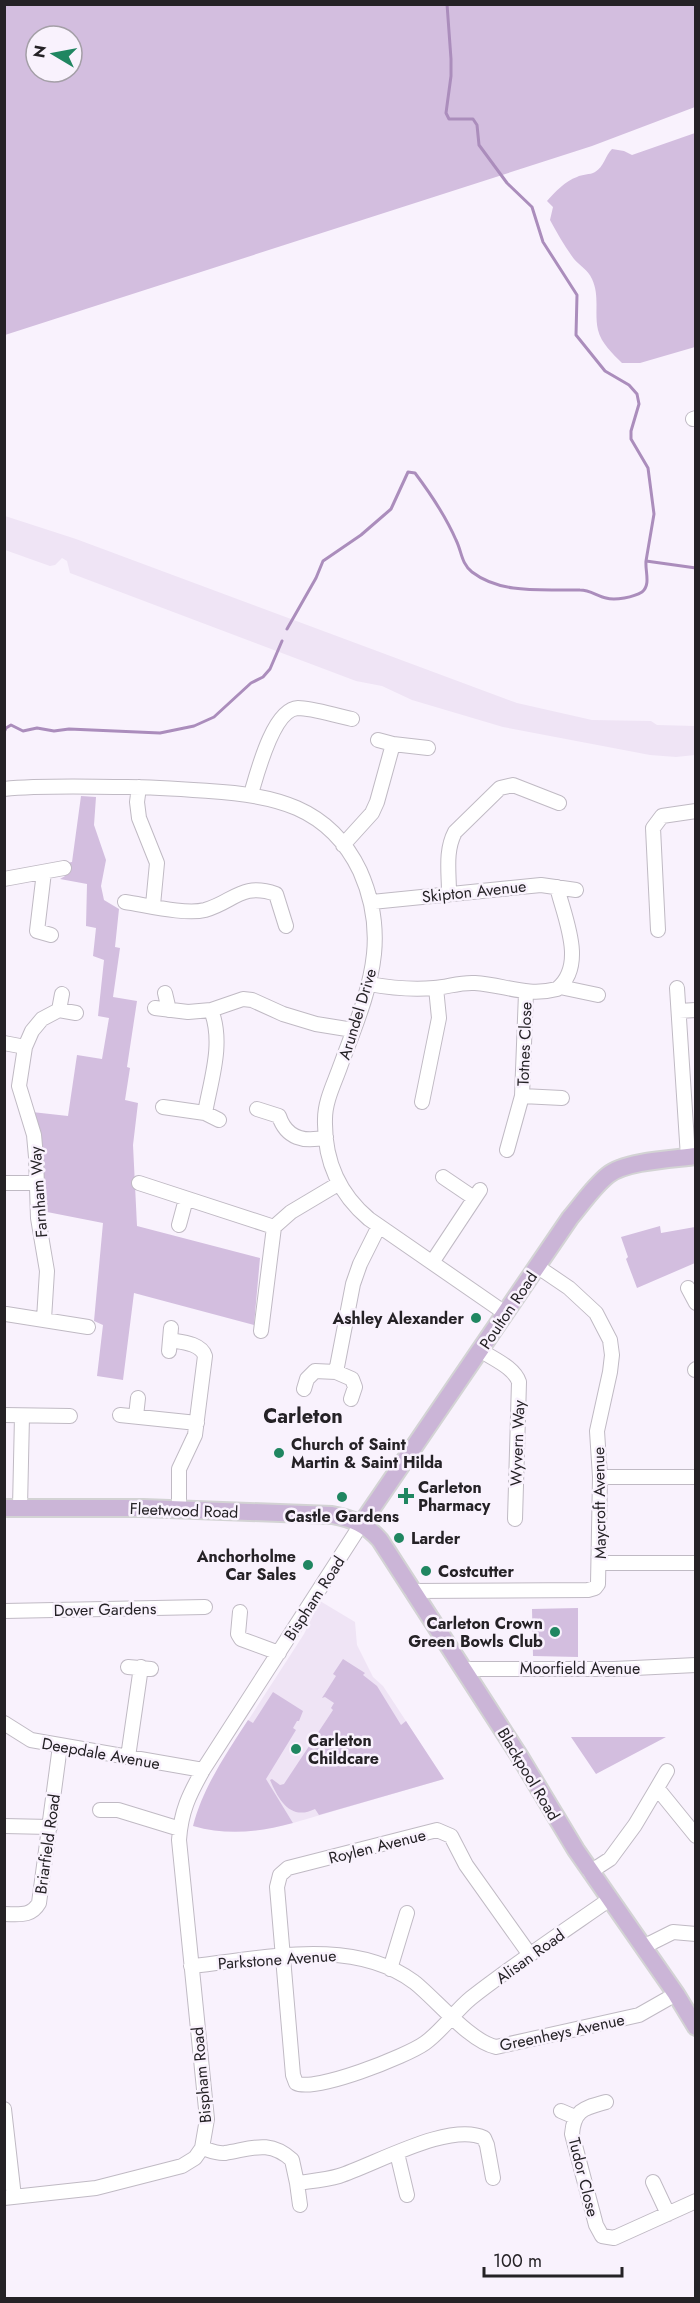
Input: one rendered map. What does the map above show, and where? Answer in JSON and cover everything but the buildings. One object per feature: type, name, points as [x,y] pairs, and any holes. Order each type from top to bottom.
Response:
[{"type":"main road","name":"Poulton Road","points":[[362,1523],[570,1218],[608,1175],[619,1169],[652,1161],[692,1157]]},
{"type":"main road","name":"Fleetwood Road","points":[[12,1508],[332,1515],[362,1523]]},
{"type":"main road","name":"Blackpool Road","points":[[362,1523],[380,1540],[464,1669],[590,1872],[644,1947],[696,2027]]},
{"type":"street","points":[[251,794],[271,735],[285,713],[296,708],[346,718],[338,731]]},
{"type":"street","points":[[378,740],[428,748]]},
{"type":"street","points":[[343,846],[372,813],[393,744]]},
{"type":"street","points":[[450,893],[448,851],[450,841],[455,832],[500,789],[503,781],[559,803]]},
{"type":"street","points":[[542,796],[548,782]]},
{"type":"street","points":[[139,787],[137,802],[140,818],[157,862],[153,905]]},
{"type":"street","name":"Arundel Drive","points":[[4,789],[139,787],[251,794],[290,804],[306,812],[327,828],[355,862],[372,902],[376,932],[369,984],[326,1107],[328,1154],[338,1184],[357,1209],[379,1226],[433,1261],[505,1313]]},
{"type":"street","points":[[658,930],[662,914],[653,828],[662,816],[696,811]]},
{"type":"street","points":[[4,879],[64,868]]},
{"type":"street","points":[[44,872],[37,931],[51,935]]},
{"type":"street","name":"Skipton Avenue","points":[[372,902],[541,885],[576,890]]},
{"type":"street","points":[[557,887],[572,954],[570,974],[560,987]]},
{"type":"street","points":[[125,902],[185,911],[205,910],[253,889],[261,889],[279,892],[286,926]]},
{"type":"street","points":[[369,984],[400,990],[473,983],[495,985],[526,993],[548,991],[560,987],[598,995]]},
{"type":"street","points":[[422,1101],[432,1083],[439,1018],[436,988]]},
{"type":"street","points":[[677,988],[692,1157]]},
{"type":"street","points":[[165,993],[162,1009],[188,1012],[211,1010],[243,999],[252,1000],[283,1014],[316,1024],[353,1030]]},
{"type":"street","name":"Totnes Close","points":[[507,1150],[518,1131],[522,1096],[526,993]]},
{"type":"street","points":[[62,994],[59,1010],[76,1013]]},
{"type":"street","name":"Farnham Way","points":[[44,1319],[47,1271],[40,1238],[34,1135],[19,1086],[25,1047],[32,1030],[42,1019],[59,1010]]},
{"type":"street","points":[[205,1113],[216,1057],[217,1029],[211,1010]]},
{"type":"street","points":[[679,1011],[696,1010]]},
{"type":"street","points":[[4,1043],[25,1047]]},
{"type":"street","name":"Totnes Close","points":[[522,1096],[562,1098]]},
{"type":"street","points":[[170,1103],[205,1113],[219,1120]]},
{"type":"street","points":[[256,1109],[279,1116],[282,1126],[289,1134],[315,1140],[326,1137]]},
{"type":"street","points":[[433,1261],[477,1194],[443,1177]]},
{"type":"street","points":[[4,1183],[36,1183]]},
{"type":"street","points":[[139,1183],[274,1227]]},
{"type":"street","points":[[261,1331],[274,1227],[291,1212],[338,1184]]},
{"type":"street","points":[[179,1225],[186,1199]]},
{"type":"street","points":[[336,1372],[354,1284],[360,1264],[379,1226]]},
{"type":"street","name":"Maycroft Avenue","points":[[412,1591],[588,1590],[595,1588],[598,1584],[600,1477],[597,1431],[610,1372],[612,1355],[610,1340],[596,1313],[569,1288],[538,1267]]},
{"type":"street","points":[[688,1288],[696,1304]]},
{"type":"street","points":[[6,1314],[88,1327]]},
{"type":"street","points":[[170,1339],[198,1347],[203,1351],[205,1361],[195,1435],[179,1469],[179,1510]]},
{"type":"street","name":"Wyvern Way","points":[[480,1350],[510,1370],[517,1376],[519,1382],[515,1519]]},
{"type":"street","points":[[304,1389],[307,1378],[315,1371],[336,1372],[352,1379],[355,1387],[351,1400]]},
{"type":"street","points":[[136,1416],[138,1398]]},
{"type":"street","points":[[4,1415],[70,1416]]},
{"type":"street","points":[[120,1415],[197,1423]]},
{"type":"street","points":[[12,1508],[22,1416]]},
{"type":"street","points":[[600,1477],[696,1477]]},
{"type":"street","name":"Bispham Road","points":[[9,2198],[96,2188],[165,2172],[189,2163],[202,2148],[207,2119],[179,1840],[188,1796],[362,1523]]},
{"type":"street","points":[[599,1563],[696,1563]]},
{"type":"street","name":"Dover Gardens","points":[[4,1611],[205,1607]]},
{"type":"street","points":[[240,1612],[238,1634],[241,1639],[279,1653]]},
{"type":"street","name":"Moorfield Avenue","points":[[464,1669],[614,1669],[696,1665]]},
{"type":"street","points":[[128,1757],[140,1668]]},
{"type":"street","name":"Deepdale Avenue","points":[[4,1723],[32,1740],[203,1770]]},
{"type":"street","name":"Briarfield Road","points":[[4,1914],[28,1914],[35,1911],[39,1903],[60,1746]]},
{"type":"street","points":[[590,1872],[610,1859],[635,1825],[667,1771]]},
{"type":"street","points":[[657,1788],[696,1836]]},
{"type":"street","points":[[100,1810],[118,1810],[180,1829]]},
{"type":"street","points":[[4,1826],[50,1827]]},
{"type":"street","name":"Roylen Avenue","points":[[283,1957],[277,1887],[283,1871],[437,1830],[451,1836],[466,1864],[530,1955]]},
{"type":"street","name":"Alisan Road","points":[[283,1957],[293,2075],[299,2085],[347,2075],[406,2055],[426,2043],[470,1999],[610,1899]]},
{"type":"street","points":[[390,1969],[408,1913]]},
{"type":"street","points":[[644,1947],[673,1932],[696,1934]]},
{"type":"street","name":"Parkstone Avenue","points":[[192,1966],[337,1954],[361,1958],[390,1969],[414,1983],[452,2016]]},
{"type":"street","name":"Greenheys Avenue","points":[[452,2016],[480,2041],[496,2047],[639,2015],[676,1994]]},
{"type":"street","name":"Tudor Close","points":[[600,2119],[601,2103],[584,2109],[575,2117],[572,2134],[596,2225],[602,2236],[614,2238],[696,2200]]},
{"type":"street","points":[[4,2109],[9,2198]]},
{"type":"street","name":"Tudor Close","points":[[561,2111],[575,2117]]},
{"type":"street","points":[[297,2183],[337,2177],[397,2153],[461,2133],[480,2136],[486,2141],[493,2178]]},
{"type":"street","points":[[202,2148],[225,2153],[258,2146],[278,2150],[292,2160],[300,2205]]},
{"type":"street","points":[[397,2153],[407,2195]]},
{"type":"street","points":[[653,2182],[668,2214]]},
{"type":"shaded area","points":[[5,4],[695,5],[695,107],[592,146],[5,335]]},
{"type":"shaded area","points":[[695,133],[695,347],[640,363],[622,363],[600,335],[597,324],[596,292],[592,279],[574,259],[558,235],[550,220],[553,207],[547,201],[568,181],[598,170],[612,149],[632,155]]},
{"type":"shaded area","points":[[5,516],[76,539],[517,703],[592,720],[651,721],[657,725],[695,726],[695,755],[676,757],[650,755],[503,727],[412,700],[382,686],[356,681],[70,573],[67,561],[62,558],[55,565],[50,566],[5,550]]},
{"type":"shaded area","points":[[81,796],[96,797],[94,825],[106,860],[101,886],[104,900],[119,909],[115,947],[120,948],[113,997],[137,1001],[127,1067],[130,1068],[125,1100],[138,1103],[133,1145],[137,1226],[260,1258],[254,1325],[134,1293],[123,1380],[97,1376],[103,1325],[94,1321],[103,1223],[42,1211],[32,1112],[68,1116],[77,1055],[102,1059],[109,1018],[98,1016],[104,960],[93,956],[96,928],[86,926],[87,884],[60,879],[65,876],[66,863],[72,862]]},
{"type":"shaded area","points":[[660,1226],[661,1233],[695,1227],[695,1263],[637,1288],[626,1259],[628,1257],[621,1237]]},
{"type":"shaded area","points":[[320,1601],[355,1622],[357,1645],[373,1677],[383,1686],[444,1779],[293,1823],[238,1736],[304,1634]]},
{"type":"shaded area","name":"Carleton Crown Green Bowls Club","points":[[578,1608],[578,1657],[533,1656],[532,1609]]},
{"type":"shaded area","points":[[343,1659],[365,1673],[363,1675],[377,1686],[401,1725],[406,1721],[444,1779],[319,1815],[315,1809],[307,1812],[293,1811],[282,1802],[270,1780],[280,1785],[284,1784],[333,1710],[331,1708],[334,1703],[325,1697],[322,1698],[336,1676],[333,1674]]},
{"type":"shaded area","points":[[273,1692],[303,1711],[293,1728],[296,1730],[266,1779],[293,1823],[243,1832],[219,1831],[193,1826],[209,1784],[224,1758],[248,1720],[253,1723]]},
{"type":"shaded area","points":[[571,1737],[666,1737],[596,1774]]},
{"type":"waterway","points":[[447,4],[451,76],[446,113],[449,119],[473,119],[477,125],[479,145],[507,183],[532,207],[543,242],[577,295],[576,335],[605,371],[629,385],[637,394],[639,404],[631,439],[648,468],[654,514],[646,561],[696,568]]},
{"type":"waterway","points":[[287,629],[323,561],[361,535],[391,509],[408,472],[415,473],[437,505],[452,531],[468,569],[497,584],[524,589],[584,590],[610,599],[624,598],[639,594],[645,589],[646,561]]},
{"type":"waterway","points":[[4,732],[11,725],[23,731],[37,728],[54,731],[69,729],[160,733],[194,726],[214,717],[251,683],[263,677],[270,669],[282,641]]},
{"type":"place","name":"Ashley Alexander","points":[[476,1318]]},
{"type":"place","name":"Church of Saint Martin & Saint Hilda","points":[[279,1453]]},
{"type":"place","name":"Carleton Pharmacy","points":[[406,1496]]},
{"type":"place","name":"Castle Gardens","points":[[342,1497]]},
{"type":"place","name":"Larder","points":[[399,1538]]},
{"type":"place","name":"Anchorholme Car Sales","points":[[308,1565]]},
{"type":"place","name":"Costcutter","points":[[426,1571]]},
{"type":"place","name":"Carleton Crown Green Bowls Club","points":[[555,1632]]},
{"type":"place","name":"Carleton Childcare","points":[[296,1749]]},
{"type":"district","name":"Carleton","points":[[303,1416]]}]
